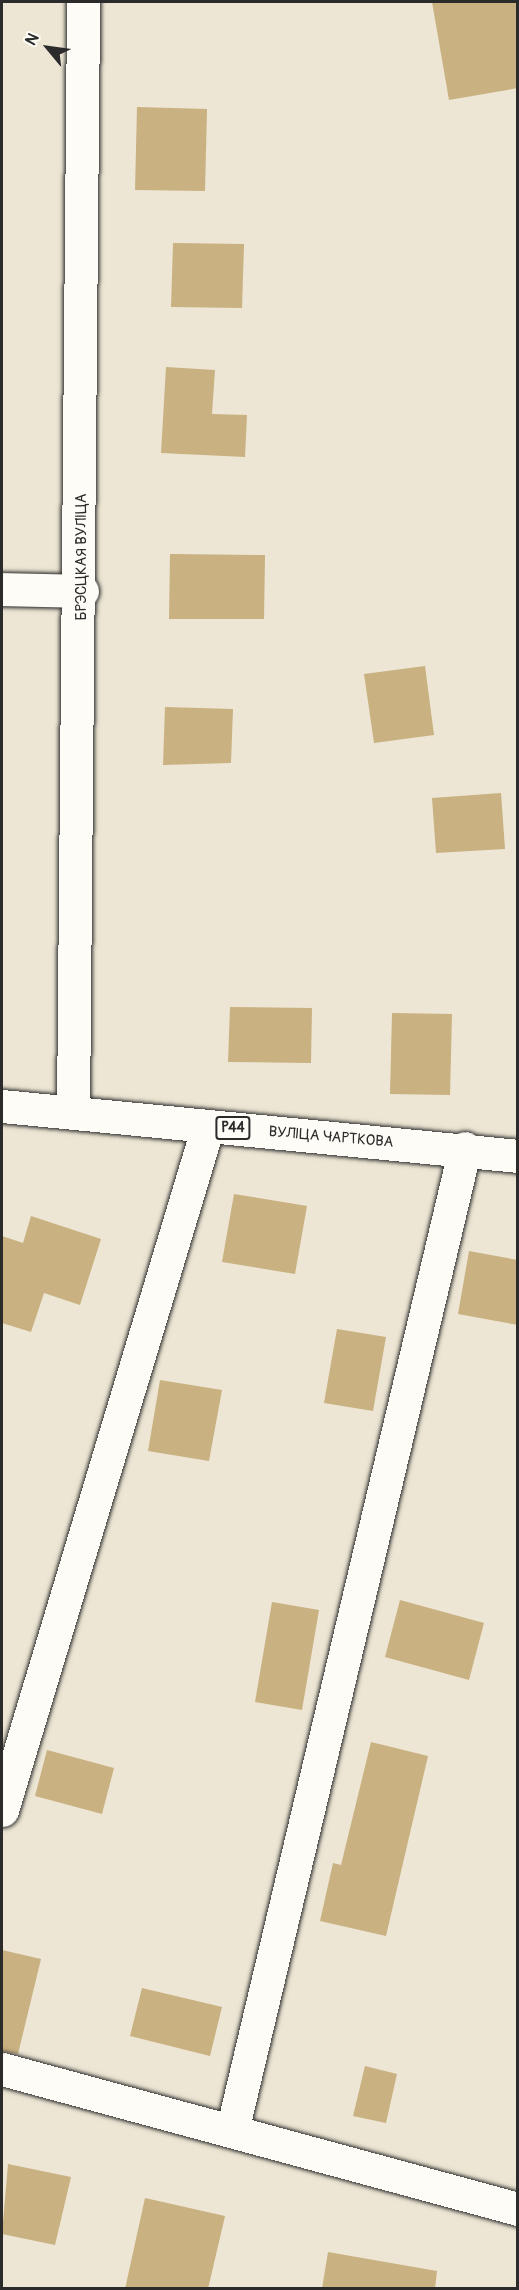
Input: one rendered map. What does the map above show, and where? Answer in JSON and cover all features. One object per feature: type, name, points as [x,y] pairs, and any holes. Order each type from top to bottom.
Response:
[{"type":"street","name":"БРЭСЦКАЯ ВУЛІЦА","points":[[73,1112],[82,591],[83,2]]},
{"type":"street","points":[[2,589],[82,591]]},
{"type":"street","name":"ВУЛІЦА ЧАРТКОВА","points":[[2,1106],[518,1155]]},
{"type":"street","points":[[2,1810],[208,1126]]},
{"type":"street","points":[[232,2131],[465,1149]]},
{"type":"street","points":[[2,2069],[518,2209]]},
{"type":"building","points":[[432,2],[518,2],[518,88],[449,100]]},
{"type":"building","points":[[137,107],[207,109],[205,191],[135,190]]},
{"type":"building","points":[[173,243],[244,244],[242,308],[171,307]]},
{"type":"building","points":[[166,367],[215,370],[212,414],[247,415],[245,457],[161,453]]},
{"type":"building","points":[[170,554],[265,555],[264,619],[169,619]]},
{"type":"building","points":[[425,666],[434,735],[374,743],[364,674]]},
{"type":"building","points":[[165,707],[233,709],[231,763],[163,765]]},
{"type":"building","points":[[501,793],[505,849],[436,853],[432,798]]},
{"type":"building","points":[[230,1007],[312,1008],[311,1063],[228,1062]]},
{"type":"building","points":[[392,1013],[452,1014],[450,1095],[390,1094]]},
{"type":"building","points":[[234,1194],[307,1206],[295,1274],[222,1262]]},
{"type":"building","points":[[31,1216],[101,1239],[80,1305],[44,1293],[31,1332],[2,1323],[2,1236],[23,1243]]},
{"type":"building","points":[[469,1251],[518,1260],[518,1325],[458,1314]]},
{"type":"building","points":[[337,1329],[386,1337],[373,1411],[324,1403]]},
{"type":"building","points":[[160,1380],[222,1390],[209,1461],[148,1451]]},
{"type":"building","points":[[400,1600],[484,1623],[469,1680],[385,1657]]},
{"type":"building","points":[[272,1602],[319,1610],[302,1710],[255,1702]]},
{"type":"building","points":[[371,1742],[428,1756],[386,1936],[320,1921],[333,1863],[341,1865]]},
{"type":"building","points":[[47,1750],[114,1768],[102,1814],[35,1796]]},
{"type":"building","points":[[2,1950],[41,1959],[18,2054],[2,2051]]},
{"type":"building","points":[[142,1988],[222,2007],[210,2056],[130,2036]]},
{"type":"building","points":[[365,2066],[397,2074],[386,2123],[353,2116]]},
{"type":"building","points":[[8,2164],[71,2177],[55,2245],[2,2234]]},
{"type":"building","points":[[145,2198],[225,2216],[208,2289],[125,2289]]},
{"type":"building","points":[[328,2252],[437,2271],[435,2289],[322,2289]]}]
